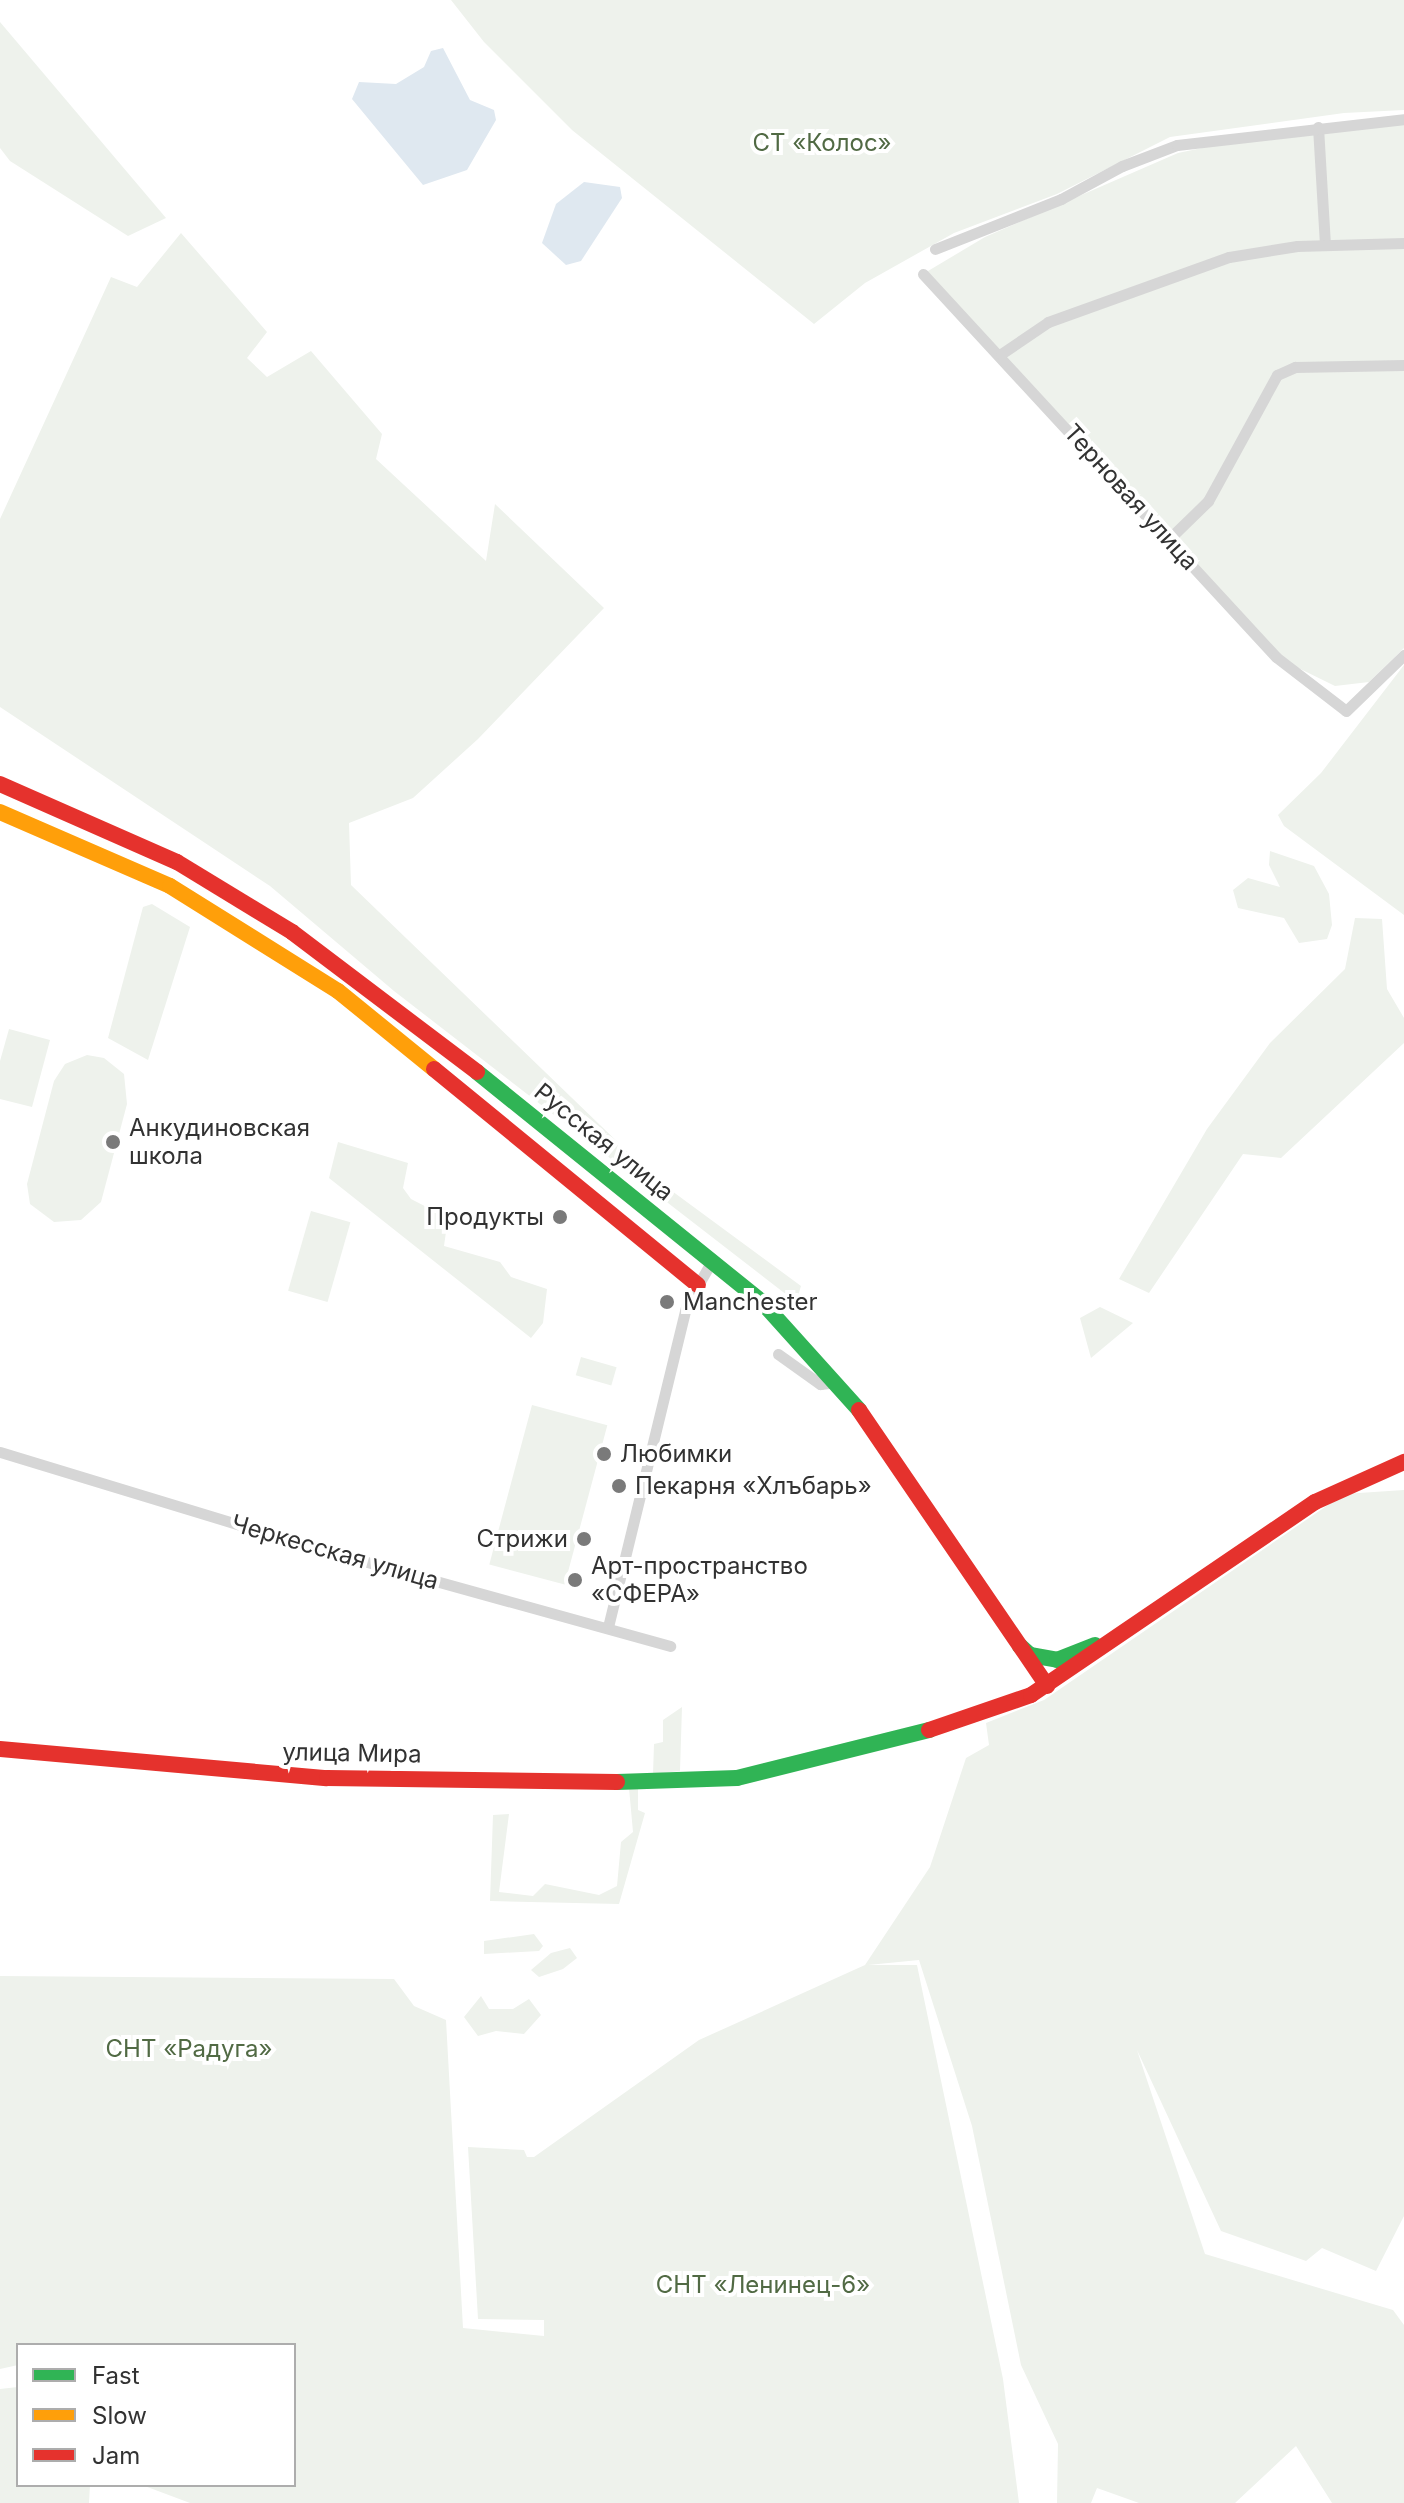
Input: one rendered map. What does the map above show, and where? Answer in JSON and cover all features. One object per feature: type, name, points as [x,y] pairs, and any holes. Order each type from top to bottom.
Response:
[{"type":"street","points":[[935,249],[1061,199],[1164,149],[1318,127],[1404,119]]},
{"type":"street","points":[[1318,127],[1325,245]]},
{"type":"street","points":[[1001,354],[1048,322],[1229,257],[1325,245],[1404,243]]},
{"type":"street","name":"Терновая улица","points":[[923,274],[1001,354],[1276,657],[1351,709],[1404,655]]},
{"type":"street","points":[[1170,538],[1208,501],[1277,375],[1295,367],[1404,365]]},
{"type":"street","name":"Русская улица","points":[[0,784],[177,862],[292,932],[372,988],[713,1259],[838,1382],[879,1433],[1008,1636],[1047,1686]]},
{"type":"street","points":[[0,812],[170,886],[338,991],[698,1285]]},
{"type":"street","points":[[608,1627],[686,1306],[713,1259]]},
{"type":"street","points":[[778,1354],[820,1384],[838,1382]]},
{"type":"street","name":"Черкесская улица","points":[[0,1452],[306,1545],[670,1646]]},
{"type":"street","points":[[1008,1636],[1030,1655],[1057,1660],[1122,1634],[1315,1502],[1404,1462]]},
{"type":"street","name":"улица Мира","points":[[0,1749],[327,1778],[737,1778],[962,1722],[1047,1686],[1122,1634]]},
{"type":"green space","name":"СТ «Колос»","points":[[451,0],[1404,0],[1404,110],[1344,113],[1170,137],[1057,194],[954,233],[865,283],[814,324],[572,130],[484,42]]},
{"type":"green space","points":[[0,22],[166,218],[128,236],[10,161],[0,148]]},
{"type":"green space","points":[[1404,124],[1404,648],[1369,682],[1335,686],[1276,657],[923,274],[985,237],[1178,153],[1245,139]]},
{"type":"green space","points":[[181,233],[267,332],[247,358],[267,377],[311,351],[382,434],[376,459],[486,561],[495,504],[604,608],[478,739],[413,798],[349,823],[351,885],[657,1180],[801,1286],[796,1302],[394,991],[270,886],[0,707],[0,519],[111,277],[137,287]]},
{"type":"green space","points":[[1404,665],[1404,915],[1284,826],[1278,815],[1321,773]]},
{"type":"green space","points":[[1270,851],[1314,866],[1329,894],[1332,925],[1327,939],[1299,943],[1284,918],[1238,908],[1233,890],[1248,878],[1280,887],[1269,865]]},
{"type":"green space","points":[[152,904],[190,927],[148,1060],[108,1038],[143,907]]},
{"type":"green space","points":[[1355,918],[1382,919],[1387,989],[1404,1018],[1404,1043],[1281,1158],[1243,1154],[1149,1293],[1119,1279],[1207,1129],[1270,1043],[1345,969]]},
{"type":"green space","points":[[9,1029],[50,1040],[32,1107],[0,1099],[0,1061]]},
{"type":"green space","points":[[87,1055],[104,1058],[124,1074],[127,1104],[101,1202],[81,1220],[54,1222],[30,1204],[27,1184],[54,1081],[65,1064]]},
{"type":"green space","points":[[338,1142],[408,1163],[403,1188],[411,1199],[448,1218],[444,1246],[500,1262],[511,1277],[547,1289],[543,1323],[531,1338],[329,1178]]},
{"type":"green space","points":[[311,1211],[350,1222],[328,1302],[288,1291]]},
{"type":"green space","points":[[1100,1307],[1133,1323],[1091,1358],[1080,1318]]},
{"type":"green space","points":[[581,1357],[617,1367],[611,1385],[576,1375]]},
{"type":"green space","points":[[532,1405],[607,1425],[565,1585],[489,1564]]},
{"type":"green space","points":[[1404,1490],[1404,2216],[1376,2271],[1322,2248],[1306,2261],[1221,2231],[1137,2050],[1205,2254],[1393,2310],[1404,2325],[1404,2503],[1332,2503],[1296,2446],[1235,2503],[1139,2503],[1097,2488],[1091,2503],[1057,2503],[1058,2444],[1021,2365],[972,2126],[919,1960],[868,1965],[917,1965],[1003,2379],[1019,2503],[190,2503],[147,2487],[296,2487],[296,2343],[16,2343],[16,2365],[0,2369],[0,1976],[394,1979],[414,2006],[446,2020],[463,2328],[544,2336],[544,2320],[478,2319],[468,2147],[524,2150],[527,2157],[534,2157],[699,2040],[865,1965],[930,1867],[966,1758],[989,1745],[986,1723],[1044,1700],[1344,1494]]},
{"type":"green space","points":[[682,1707],[680,1771],[653,1774],[654,1744],[663,1742],[663,1720]]},
{"type":"green space","points":[[638,1786],[638,1810],[645,1813],[619,1904],[490,1901],[493,1815],[509,1814],[499,1892],[533,1896],[545,1884],[599,1895],[617,1886],[621,1842],[633,1832],[629,1788]]},
{"type":"green space","points":[[534,1934],[543,1946],[539,1951],[484,1954],[484,1941]]},
{"type":"green space","points":[[570,1948],[577,1958],[563,1969],[539,1977],[531,1970],[551,1953]]},
{"type":"green space","points":[[481,1996],[489,2009],[513,2009],[529,1999],[541,2015],[524,2034],[496,2031],[478,2036],[464,2017]]},
{"type":"green space","points":[[16,2387],[16,2487],[90,2487],[89,2503],[0,2503],[0,2389]]},
{"type":"shaded area","points":[[443,48],[470,100],[494,110],[496,120],[467,170],[423,185],[352,99],[359,82],[396,84],[424,67],[431,51]]},
{"type":"shaded area","points":[[584,182],[620,187],[622,198],[581,261],[566,265],[542,243],[556,204]]},
{"type":"traffic: fast","points":[[477,1072],[761,1301],[859,1410]]},
{"type":"traffic: fast","points":[[1020,1646],[1030,1655],[1057,1660],[1095,1645]]},
{"type":"traffic: fast","points":[[617,1782],[737,1778],[929,1730]]},
{"type":"traffic: slow","points":[[0,812],[170,886],[338,991],[434,1069]]},
{"type":"traffic: jam","points":[[0,784],[177,862],[292,932],[477,1072]]},
{"type":"traffic: jam","points":[[434,1069],[698,1285]]},
{"type":"traffic: jam","points":[[859,1410],[1047,1686]]},
{"type":"traffic: jam","points":[[929,1730],[1031,1695],[1315,1502],[1404,1462]]},
{"type":"traffic: jam","points":[[0,1749],[327,1778],[617,1782]]},
{"type":"place","name":"Анкудиновская школа","points":[[113,1142]]},
{"type":"place","name":"Продукты","points":[[560,1217]]},
{"type":"place","name":"Manchester","points":[[667,1302]]},
{"type":"place","name":"Любимки","points":[[604,1454]]},
{"type":"place","name":"Пекарня «Хлъбарь»","points":[[619,1486]]},
{"type":"place","name":"Стрижи","points":[[584,1539]]},
{"type":"place","name":"Арт-пространство «СФЕРА»","points":[[575,1580]]},
{"type":"park label","name":"СНТ «Радуга»","points":[[189,2049]]},
{"type":"park label","name":"СНТ «Ленинец-6»","points":[[763,2285]]}]
